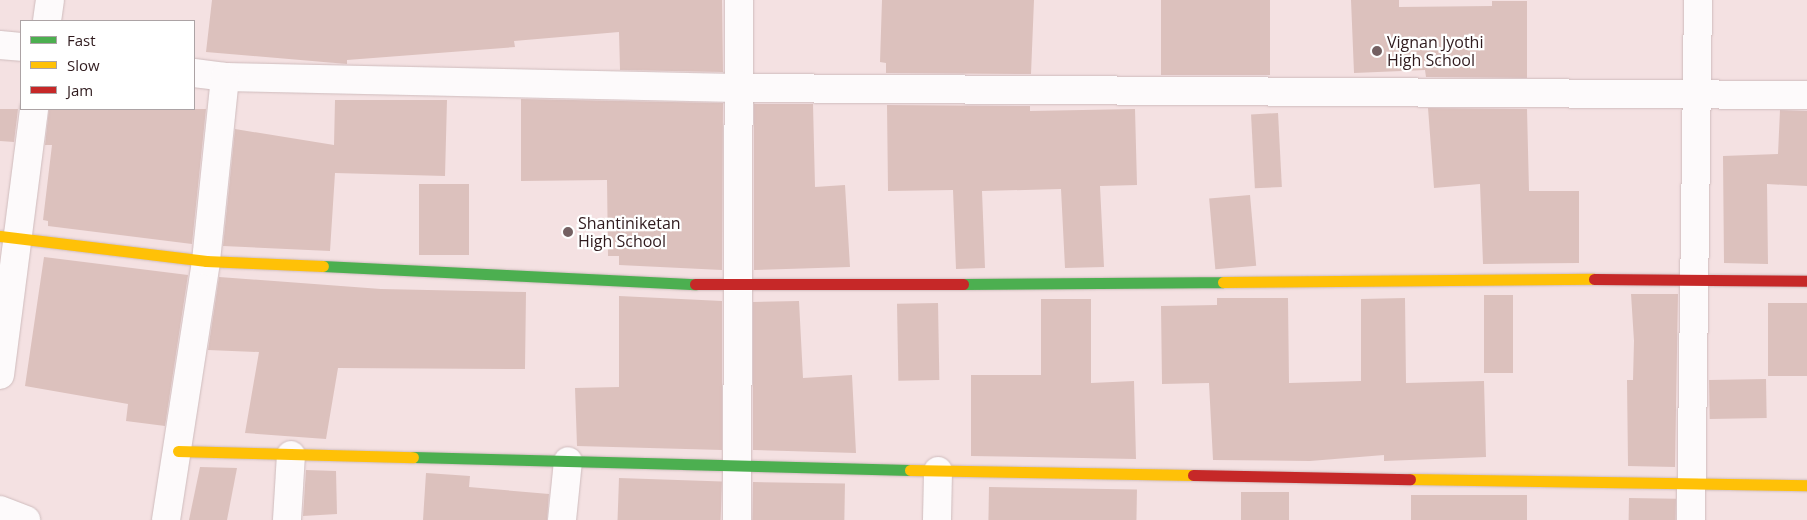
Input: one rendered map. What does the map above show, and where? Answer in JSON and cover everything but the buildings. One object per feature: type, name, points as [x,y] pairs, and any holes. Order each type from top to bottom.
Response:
[{"type":"street","points":[[46,20],[50,0]]},
{"type":"street","points":[[737,520],[740,286],[739,0]]},
{"type":"street","points":[[1691,520],[1698,0]]},
{"type":"street","points":[[0,45],[20,47]]},
{"type":"street","points":[[195,73],[225,77],[738,88],[1698,92],[1807,95]]},
{"type":"street","points":[[166,520],[206,260],[225,77]]},
{"type":"street","points":[[0,374],[9,236],[34,110]]},
{"type":"street","points":[[9,236],[206,260],[740,286],[1695,278],[1807,281]]},
{"type":"street","points":[[178,451],[739,464],[938,471],[1807,485]]},
{"type":"street","points":[[287,520],[291,455]]},
{"type":"street","points":[[562,520],[568,460]]},
{"type":"street","points":[[937,520],[938,471]]},
{"type":"street","points":[[0,510],[26,520]]},
{"type":"traffic: fast","points":[[323,266],[695,284]]},
{"type":"traffic: fast","points":[[963,284],[1223,282]]},
{"type":"traffic: fast","points":[[413,457],[910,470]]},
{"type":"traffic: slow","points":[[0,236],[206,261],[323,266]]},
{"type":"traffic: slow","points":[[1223,282],[1594,279]]},
{"type":"traffic: slow","points":[[178,451],[413,457]]},
{"type":"traffic: slow","points":[[910,470],[1193,475]]},
{"type":"traffic: slow","points":[[1410,479],[1807,485]]},
{"type":"traffic: jam","points":[[1594,279],[1807,281]]},
{"type":"traffic: jam","points":[[695,284],[963,284]]},
{"type":"traffic: jam","points":[[1193,475],[1410,479]]},
{"type":"place","name":"Vignan Jyothi High School","points":[[1377,51]]},
{"type":"place","name":"Shantiniketan High School","points":[[568,232]]}]
